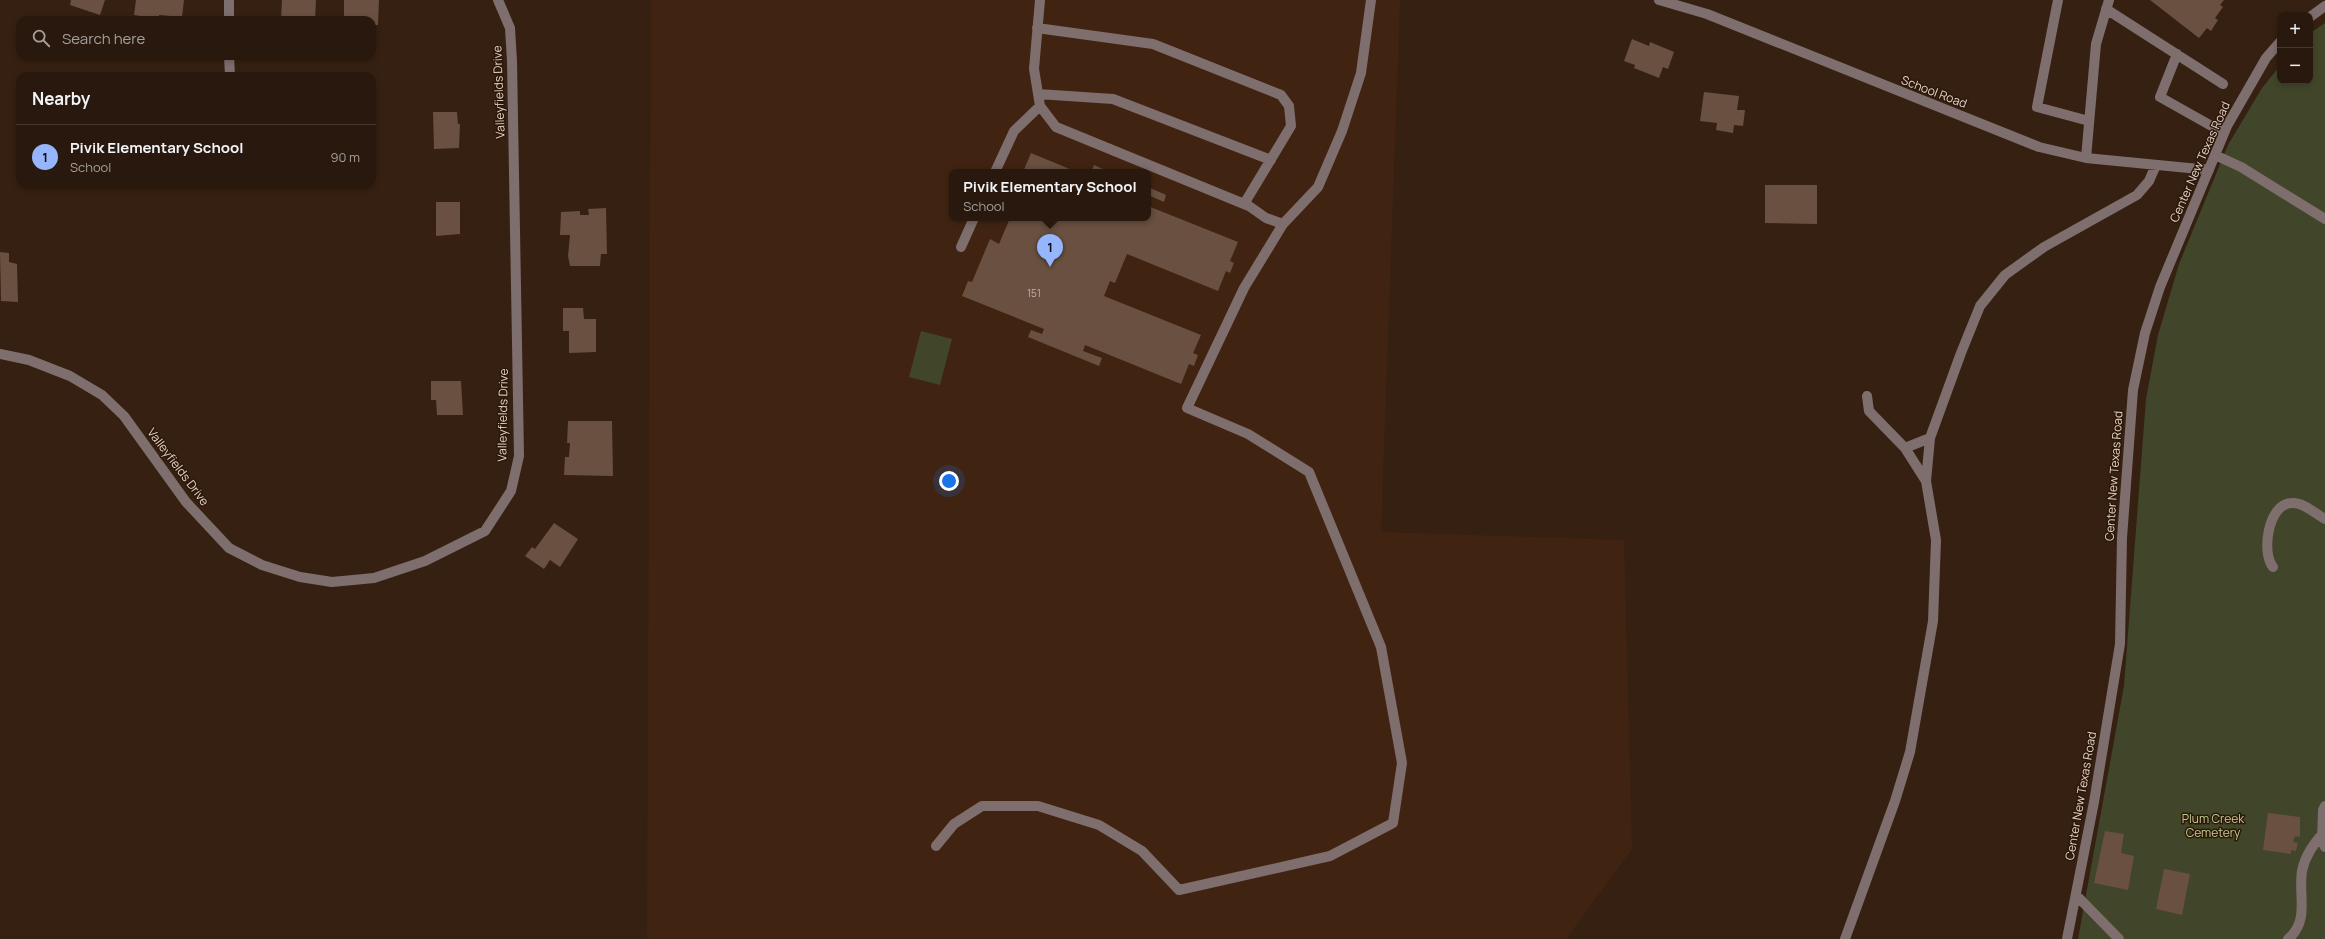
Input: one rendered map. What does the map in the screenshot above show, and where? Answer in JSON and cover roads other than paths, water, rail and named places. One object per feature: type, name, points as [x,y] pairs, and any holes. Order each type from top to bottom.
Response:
[{"type":"street","points":[[229,0],[229,16]]},
{"type":"street","name":"Valleyfields Drive","points":[[0,354],[29,360],[70,376],[102,395],[124,416],[186,502],[229,548],[262,565],[300,577],[332,582],[374,578],[425,561],[485,531],[511,491],[519,456],[512,61],[510,28],[498,0]]},
{"type":"street","points":[[1040,0],[1034,69],[1040,106],[1056,128],[1244,204],[1266,218],[1283,224]]},
{"type":"street","points":[[936,846],[954,824],[982,806],[1038,806],[1099,825],[1142,852],[1179,890],[1330,856],[1393,823],[1402,763],[1381,647],[1309,472],[1248,434],[1187,408],[1244,288],[1283,224],[1318,187],[1342,131],[1361,73],[1371,0]]},
{"type":"street","name":"School Road","points":[[1659,0],[1707,14],[2038,147],[2086,158],[2209,170]]},
{"type":"street","points":[[2058,0],[2037,107],[2089,121]]},
{"type":"street","points":[[2086,158],[2096,44],[2107,4],[2177,54],[2223,84]]},
{"type":"street","points":[[2313,15],[2325,6]]},
{"type":"street","points":[[1037,28],[1153,44],[1281,95],[1290,106],[1291,126],[1244,204]]},
{"type":"street","name":"Center New Texas Road","points":[[2067,939],[2120,644],[2122,538],[2133,390],[2145,333],[2160,287],[2224,133],[2266,58],[2277,45]]},
{"type":"street","points":[[2177,54],[2160,97],[2224,133]]},
{"type":"street","points":[[229,60],[230,72]]},
{"type":"street","points":[[1038,94],[1113,99],[1271,160]]},
{"type":"street","points":[[996,169],[1014,131],[1040,106]]},
{"type":"street","points":[[2215,155],[2241,167],[2325,219]]},
{"type":"street","points":[[1845,939],[1895,800],[1911,745],[1933,621],[1936,540],[1926,481],[1930,438],[1980,306],[2005,275],[2044,247],[2137,195],[2149,181],[2156,165]]},
{"type":"street","points":[[961,247],[973,221]]},
{"type":"street","points":[[1867,396],[1869,412],[1905,448],[1926,481]]},
{"type":"street","points":[[1905,448],[1930,438]]},
{"type":"street","points":[[2273,567],[2269,562],[2267,553],[2271,518],[2278,509],[2292,503],[2300,504],[2325,520]]},
{"type":"street","points":[[2325,806],[2323,810],[2322,833],[2325,848]]},
{"type":"street","points":[[2288,939],[2294,934],[2302,918],[2302,872],[2309,851],[2322,833]]},
{"type":"street","points":[[2076,894],[2118,939]]},
{"type":"place","name":"Pivik Elementary School","points":[[1050,267]]},
{"type":"park label","name":"Plum Creek Cemetery","points":[[2213,826]]}]
